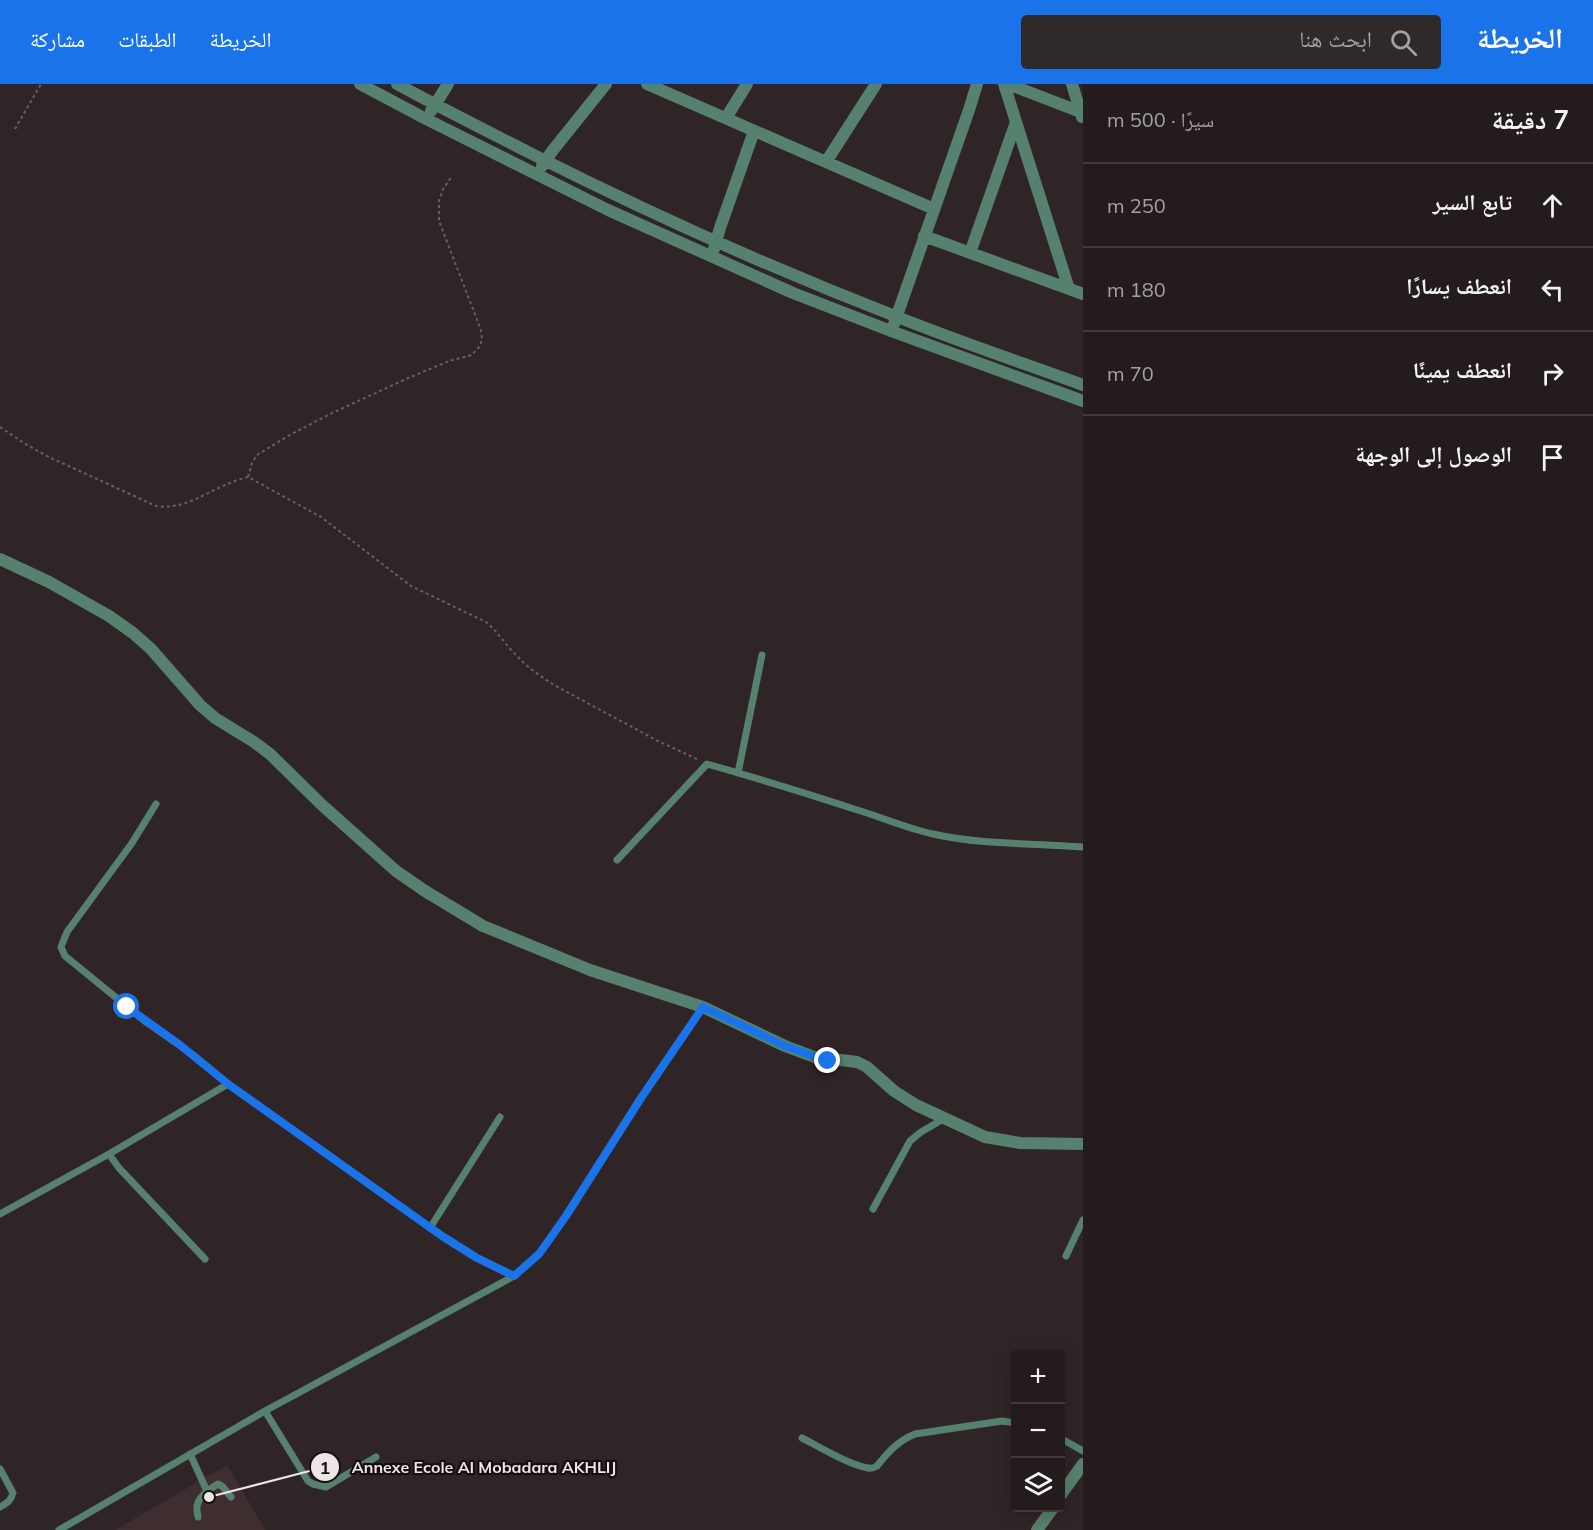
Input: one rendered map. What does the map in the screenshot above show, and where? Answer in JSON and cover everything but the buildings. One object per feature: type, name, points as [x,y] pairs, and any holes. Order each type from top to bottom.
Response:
[{"type":"street","points":[[360,84],[608,210],[793,293],[1083,401]]},
{"type":"street","points":[[397,84],[546,161],[799,278],[896,317],[1083,385]]},
{"type":"street","points":[[426,119],[448,84]]},
{"type":"street","points":[[536,175],[606,84]]},
{"type":"street","points":[[647,84],[934,209]]},
{"type":"street","points":[[726,118],[747,84]]},
{"type":"street","points":[[826,162],[876,84]]},
{"type":"street","points":[[891,331],[969,110],[976,84]]},
{"type":"street","points":[[1004,84],[1069,289]]},
{"type":"street","points":[[1008,84],[1082,115]]},
{"type":"street","points":[[1072,84],[1082,115]]},
{"type":"street","points":[[970,253],[1016,122]]},
{"type":"street","points":[[712,256],[754,131]]},
{"type":"street","points":[[924,236],[1083,294]]},
{"type":"street","points":[[0,559],[49,582],[110,616],[133,633],[200,705],[215,718],[270,754],[322,805],[396,871],[483,926],[590,970],[703,1007],[785,1046],[817,1058],[828,1061],[857,1062],[867,1067],[894,1091],[916,1105],[985,1137],[1020,1143],[1083,1144]]},
{"type":"street","points":[[1065,1489],[1083,1464]]},
{"type":"street","points":[[1038,1530],[1050,1512]]},
{"type":"lane","points":[[738,773],[762,655]]},
{"type":"lane","points":[[617,860],[707,764],[934,834],[957,839],[1083,847]]},
{"type":"lane","points":[[156,804],[132,843],[67,933],[61,947],[65,956],[127,1007],[192,1054],[228,1084],[430,1228],[477,1258],[514,1276]]},
{"type":"lane","points":[[59,1530],[265,1411],[514,1276],[539,1254],[566,1216],[641,1098],[703,1007]]},
{"type":"lane","points":[[0,1214],[109,1154],[228,1084]]},
{"type":"lane","points":[[430,1228],[500,1117]]},
{"type":"lane","points":[[873,1209],[910,1141],[945,1118]]},
{"type":"lane","points":[[109,1154],[119,1168],[205,1259]]},
{"type":"lane","points":[[1066,1256],[1083,1220]]},
{"type":"lane","points":[[265,1411],[308,1481],[313,1484],[326,1487],[376,1457]]},
{"type":"lane","points":[[802,1438],[850,1462],[873,1468],[894,1446],[915,1434],[1002,1421],[1011,1422]]},
{"type":"lane","points":[[1065,1441],[1083,1451]]},
{"type":"lane","points":[[190,1454],[207,1491]]},
{"type":"lane","points":[[0,1469],[13,1493],[8,1503],[0,1506]]},
{"type":"lane","points":[[198,1517],[195,1507],[198,1500],[218,1484],[231,1497]]},
{"type":"path","points":[[15,129],[41,84]]},
{"type":"path","points":[[248,477],[254,459],[272,445],[328,415],[406,379],[449,361],[472,356],[480,346],[481,330],[439,221],[439,201],[443,189],[452,176]]},
{"type":"path","points":[[0,427],[49,457],[156,506],[186,504],[225,485],[248,477],[321,518],[411,586],[486,622],[538,675],[658,741],[707,764]]},
{"type":"shaded area","points":[[227,1465],[265,1530],[115,1530]]},
{"type":"place","name":"Annexe Ecole Al Mobadara AKHLIJ","points":[[209,1497]]},
{"type":"route","points":[[127,1007],[180,1045],[228,1084],[442,1236],[477,1258],[514,1276],[539,1254],[566,1216],[641,1098],[703,1007],[759,1035],[828,1061]]}]
